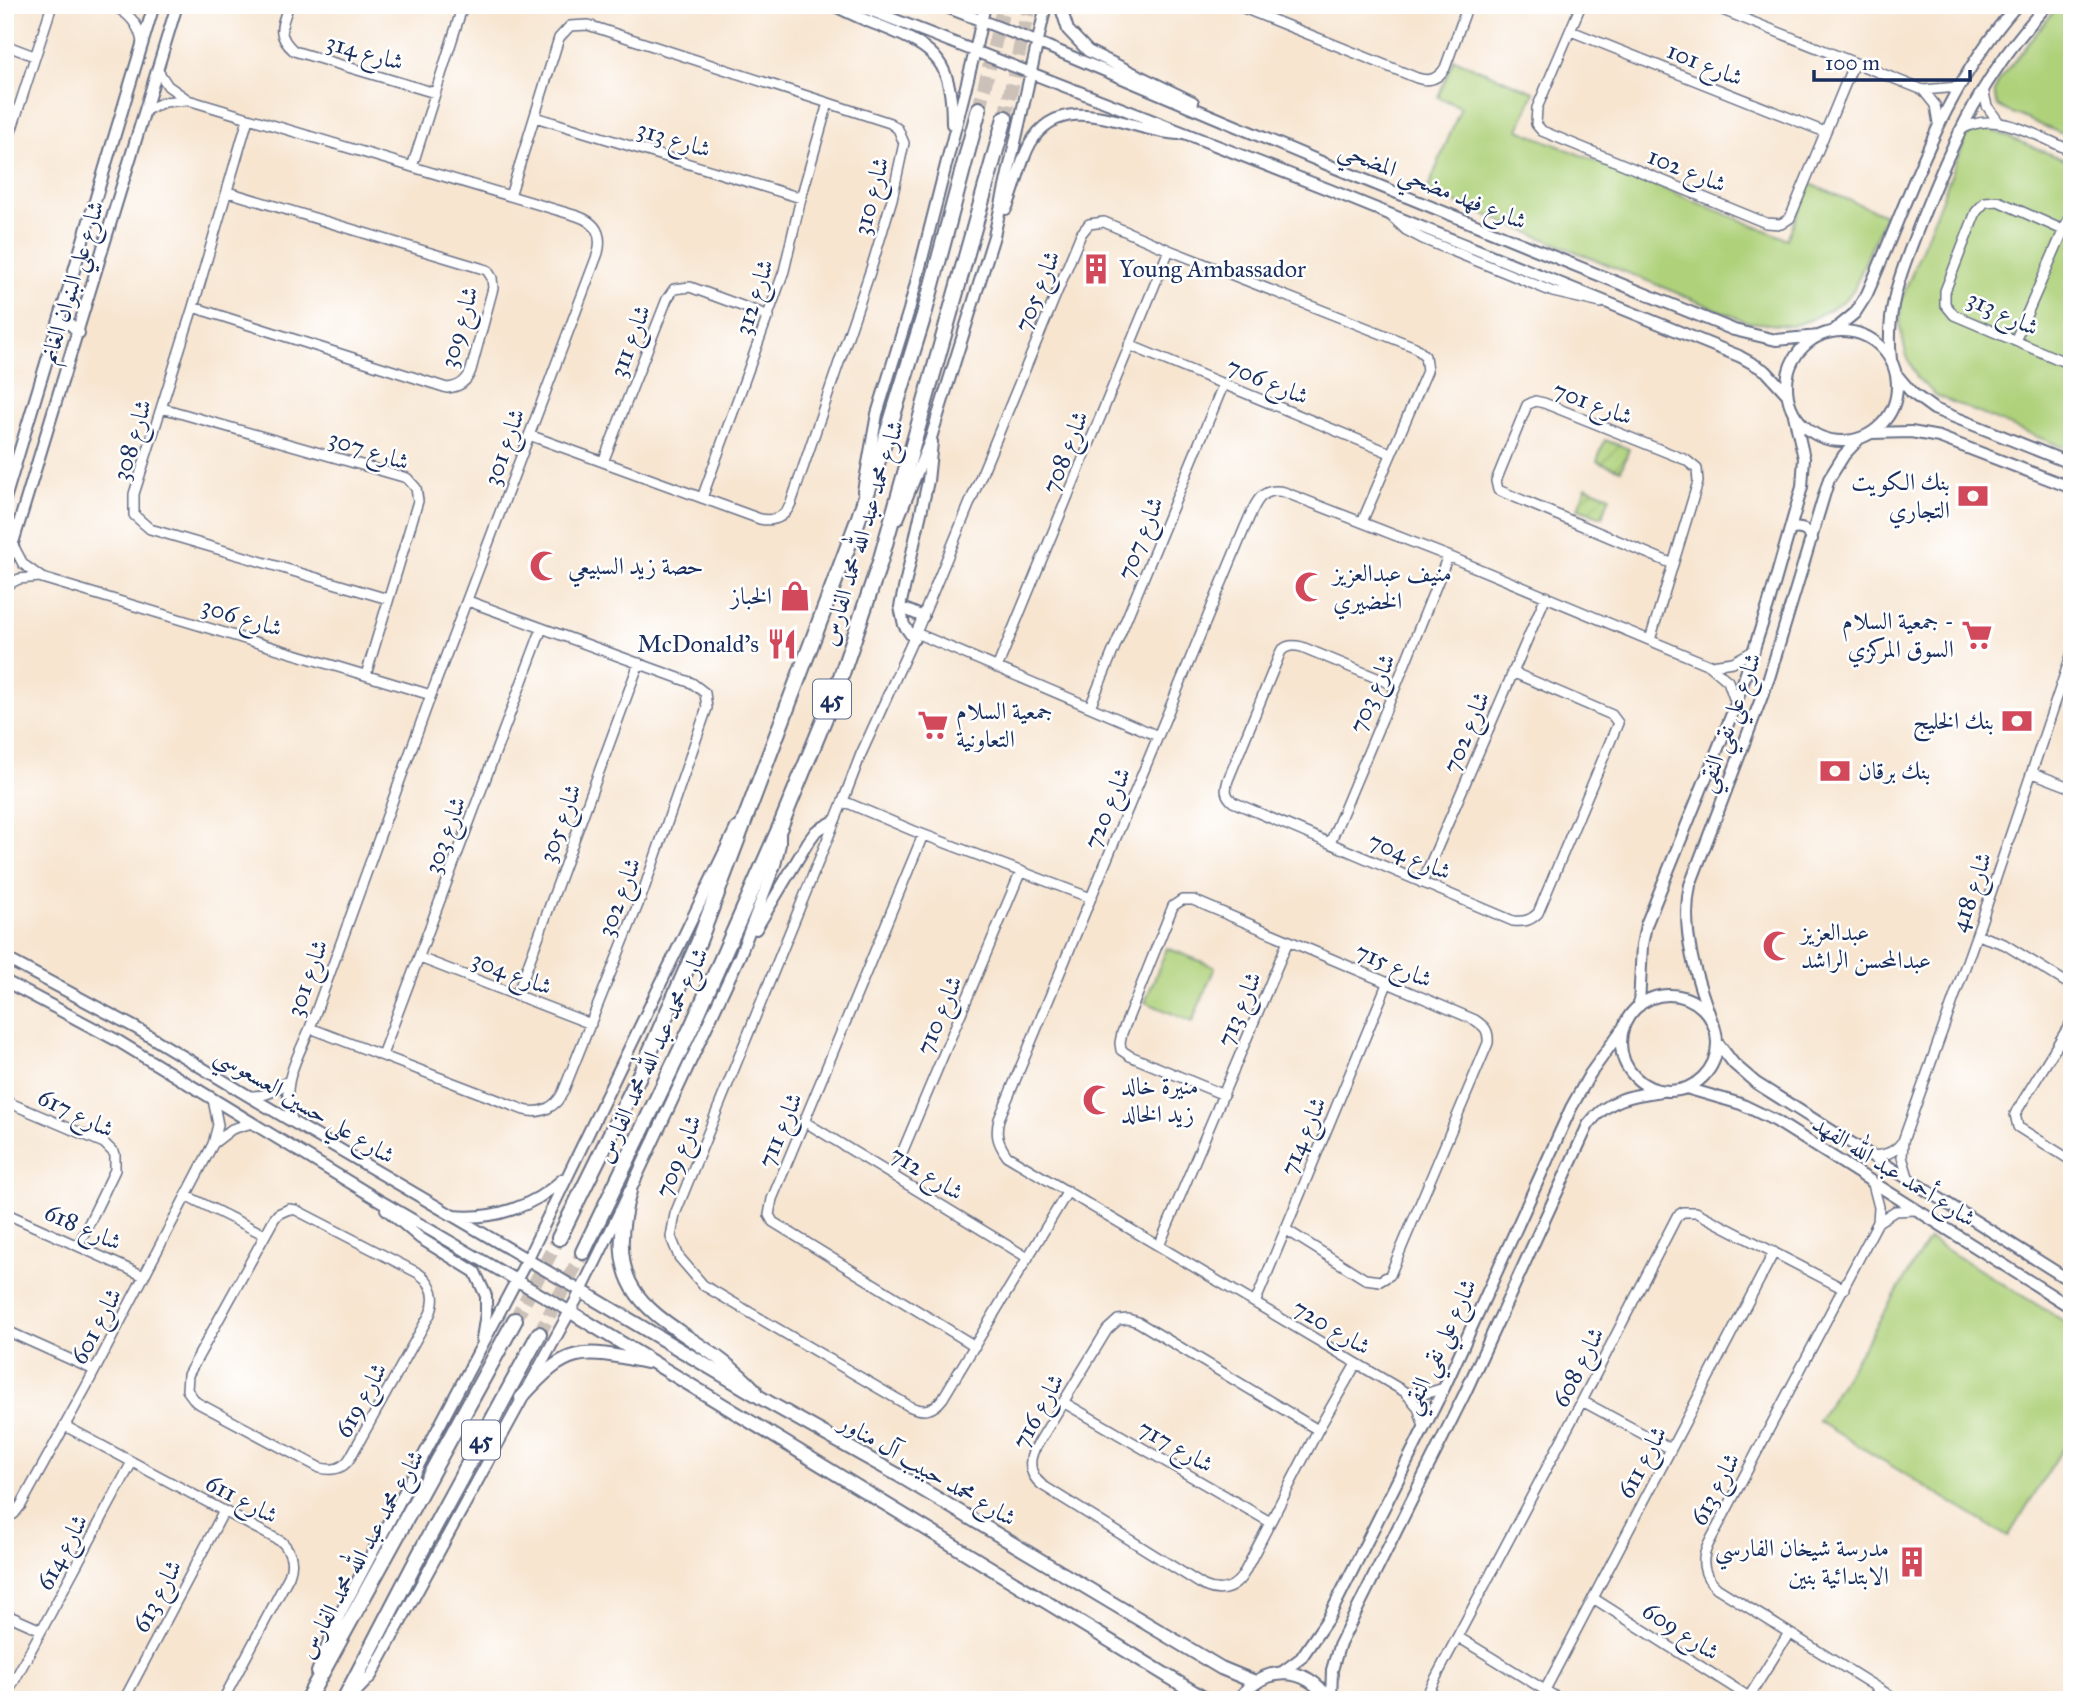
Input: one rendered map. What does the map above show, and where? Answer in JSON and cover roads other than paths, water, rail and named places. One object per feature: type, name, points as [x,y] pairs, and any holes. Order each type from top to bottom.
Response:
[{"type":"main road","name":"شارع محمد عبد الله محمد الفارس","points":[[559,1238],[674,999],[750,809],[863,504],[924,315],[979,109]]},
{"type":"main road","name":"شارع محمد عبد الله محمد الفارس","points":[[583,1252],[693,1024],[780,827],[836,691],[880,562],[1005,118]]},
{"type":"main road","points":[[630,1191],[622,1220],[621,1246],[624,1269],[634,1291],[658,1317],[730,1367],[768,1402]]},
{"type":"main road","name":"شارع محمد حبيب آل مناور","points":[[580,1290],[768,1402],[898,1475],[1221,1668],[1255,1682]]},
{"type":"main road","name":"شارع محمد حبيب آل مناور","points":[[569,1311],[1208,1700]]},
{"type":"main road","name":"شارع محمد عبد الله محمد الفارس","points":[[310,1693],[515,1320]]},
{"type":"main road","name":"شارع محمد عبد الله محمد الفارس","points":[[346,1700],[424,1546],[539,1334]]},
{"type":"main road","points":[[521,1398],[549,1368],[575,1354],[597,1353],[657,1364]]},
{"type":"main road","points":[[1240,1700],[1255,1682],[1281,1672],[1309,1679],[1322,1689],[1330,1700]]},
{"type":"street","points":[[5,150],[52,5]]},
{"type":"street","points":[[115,7],[139,5]]},
{"type":"street","name":"شارع علي البنوان الغانم","points":[[5,499],[154,5]]},
{"type":"street","name":"شارع علي البنوان الغانم","points":[[5,569],[177,5]]},
{"type":"street","name":"شارع 314","points":[[289,5],[281,26],[284,42],[294,51],[435,93]]},
{"type":"street","points":[[412,167],[463,5]]},
{"type":"street","points":[[833,5],[922,44],[940,63],[950,87],[952,138]]},
{"type":"street","name":"شارع فهد مضحي المضحي","points":[[857,5],[1698,340],[1757,365],[1774,378],[1787,394]]},
{"type":"street","name":"شارع فهد مضحي المضحي","points":[[941,5],[1709,320],[1762,338],[1790,340],[1819,336]]},
{"type":"street","points":[[863,504],[866,470],[877,414],[909,310],[985,5]]},
{"type":"street","points":[[880,562],[933,432],[999,221],[1046,5]]},
{"type":"street","points":[[1060,5],[1068,30],[1088,51],[1205,107],[1238,128]]},
{"type":"street","points":[[1236,5],[1427,80],[1438,77],[1445,68],[1468,5]]},
{"type":"street","name":"شارع 102","points":[[1581,5],[1537,108],[1536,124],[1542,131],[1766,223],[1781,224],[1790,218],[1854,63]]},
{"type":"street","points":[[1710,5],[1923,90],[1958,87]]},
{"type":"street","points":[[1832,332],[1848,320],[1861,304],[1938,123],[1982,51],[2017,5]]},
{"type":"street","points":[[1891,360],[1890,315],[1895,288],[1959,132],[1983,87],[2018,37],[2047,5]]},
{"type":"street","points":[[115,7],[135,23],[142,44]]},
{"type":"street","name":"شارع 310","points":[[510,196],[559,38],[570,26],[588,26],[890,123],[898,129],[903,138],[892,199],[871,269],[788,510],[783,516],[768,520],[529,435]]},
{"type":"street","name":"شارع 101","points":[[1571,31],[1825,132]]},
{"type":"street","points":[[5,45],[34,57]]},
{"type":"street","name":"شارع 301","points":[[158,71],[168,86],[188,100],[587,219],[596,228],[600,240],[598,253],[288,1081],[288,1107],[293,1122]]},
{"type":"street","points":[[1983,87],[1987,106],[1998,121]]},
{"type":"street","points":[[1923,90],[1935,105],[1938,123]]},
{"type":"street","name":"شارع 301","points":[[146,110],[164,102],[188,100]]},
{"type":"street","name":"شارع 312","points":[[702,498],[784,271],[828,103]]},
{"type":"street","points":[[999,221],[1013,194],[1029,145],[1039,132],[1052,123],[1072,115],[1093,114],[1153,132],[1186,134]]},
{"type":"street","name":"شارع 313","points":[[535,117],[801,198]]},
{"type":"street","name":"شارع 308","points":[[248,119],[134,494],[134,515],[150,528],[388,599]]},
{"type":"street","points":[[1959,132],[1979,122],[1998,121],[2072,151]]},
{"type":"street","name":"شارع 309","points":[[193,307],[447,388],[460,386],[471,370],[493,288],[492,278],[487,270],[228,192]]},
{"type":"street","name":"شارع 313","points":[[2063,230],[1998,201],[1985,202],[1976,212],[1945,291],[1945,304],[1954,314],[2072,365]]},
{"type":"street","points":[[2015,341],[2072,211]]},
{"type":"street","name":"شارع 705","points":[[843,801],[861,754],[923,617],[1084,228],[1089,224],[1104,222],[1168,250],[1415,346],[1425,356],[1427,371],[1362,522]]},
{"type":"street","points":[[1888,243],[1897,251],[1909,252]]},
{"type":"street","name":"شارع 708","points":[[997,668],[1168,250]]},
{"type":"street","name":"شارع 311","points":[[603,462],[667,299],[674,289],[690,287],[769,316]]},
{"type":"street","points":[[65,298],[67,305],[73,310],[81,310],[87,305]]},
{"type":"street","points":[[1698,340],[1708,332],[1709,320]]},
{"type":"street","points":[[56,328],[62,324],[70,324],[79,333]]},
{"type":"street","points":[[1896,373],[1895,401],[1882,425],[1859,439],[1847,442],[1822,438],[1811,432],[1794,415],[1787,394],[1790,366],[1797,354],[1819,336],[1846,331],[1866,337],[1883,349],[1896,373],[1912,393],[1934,409],[2072,464]]},
{"type":"street","name":"شارع 706","points":[[1129,345],[1390,453]]},
{"type":"street","name":"شارع 707","points":[[1090,707],[1224,383]]},
{"type":"street","name":"شارع 701","points":[[1650,640],[1674,564],[1698,482],[1694,465],[1544,403],[1535,401],[1527,405],[1496,481],[1498,490],[1674,564]]},
{"type":"street","name":"شارع 307","points":[[162,408],[407,478],[416,488],[418,501],[366,674]]},
{"type":"street","name":"شارع علي نقي النقي","points":[[1639,1006],[1642,945],[1646,925],[1736,705],[1790,530],[1804,472],[1802,443],[1794,415]]},
{"type":"street","points":[[933,432],[928,481],[900,607],[904,625],[915,636],[1158,736]]},
{"type":"street","points":[[1871,433],[1911,432],[1938,437],[2072,488]]},
{"type":"street","name":"شارع علي نقي النقي","points":[[1714,1027],[1700,988],[1688,936],[1688,897],[1695,872],[1769,678],[1833,471],[1859,439]]},
{"type":"street","name":"شارع 720","points":[[1424,1427],[1418,1407],[1405,1392],[1007,1156],[998,1143],[996,1130],[1158,736],[1260,497],[1266,491],[1284,492],[1448,556],[1709,665],[1728,681],[1736,705]]},
{"type":"street","points":[[1790,530],[1802,529],[1812,540]]},
{"type":"street","name":"شارع 306","points":[[13,545],[23,564],[41,578]]},
{"type":"street","name":"شارع 703","points":[[1330,843],[1448,556]]},
{"type":"street","name":"شارع 306","points":[[5,586],[26,578],[41,578],[431,695]]},
{"type":"street","name":"شارع 702","points":[[1422,883],[1546,596]]},
{"type":"street","name":"شارع 302","points":[[310,1028],[524,1110],[542,1111],[561,1097],[643,892],[708,700],[699,687],[468,601]]},
{"type":"street","points":[[900,607],[923,617]]},
{"type":"street","name":"شارع 303","points":[[382,1055],[542,628]]},
{"type":"street","name":"شارع 704","points":[[1396,686],[1302,647],[1285,647],[1280,652],[1228,780],[1227,796],[1233,802],[1422,883],[1513,921],[1523,922],[1538,913],[1617,729],[1616,719],[1612,715],[1512,673]]},
{"type":"street","points":[[1709,665],[1733,662],[1755,650]]},
{"type":"street","name":"شارع 418","points":[[1909,1180],[1902,1157],[1903,1141],[1977,935],[2072,653]]},
{"type":"street","name":"شارع 305","points":[[516,995],[639,663]]},
{"type":"street","points":[[2032,773],[2072,788]]},
{"type":"street","points":[[843,801],[923,835],[1091,898]]},
{"type":"street","name":"شارع 709","points":[[843,801],[675,1214],[671,1237],[679,1257],[703,1285],[918,1410],[927,1410],[937,1406],[1068,1191]]},
{"type":"street","points":[[310,1693],[325,1647],[340,1614],[527,1260],[729,842],[750,809]]},
{"type":"street","points":[[740,955],[808,842],[817,831],[834,821]]},
{"type":"street","points":[[346,1700],[371,1676],[569,1311],[630,1191],[740,955],[778,855],[780,827]]},
{"type":"street","name":"شارع 711","points":[[923,835],[769,1207],[769,1215],[773,1222],[975,1346]]},
{"type":"street","name":"شارع 710","points":[[893,1174],[1021,871]]},
{"type":"street","name":"شارع 715","points":[[1224,1094],[1121,1050],[1122,1033],[1173,906],[1181,900],[1193,900],[1475,1020],[1489,1033],[1488,1043],[1390,1275],[1380,1281],[1364,1279],[1285,1229]]},
{"type":"street","points":[[1977,935],[2004,944],[2072,986]]},
{"type":"street","name":"شارع 713","points":[[1158,1246],[1288,941]]},
{"type":"street","name":"شارع علي حسين العسعوسي","points":[[5,958],[136,1028],[580,1290]]},
{"type":"street","name":"شارع 304","points":[[420,958],[591,1024]]},
{"type":"street","name":"شارع علي حسين العسعوسي","points":[[5,981],[118,1041],[377,1199],[569,1311]]},
{"type":"street","name":"شارع 714","points":[[1255,1303],[1387,984]]},
{"type":"street","points":[[1682,997],[1706,1014],[1714,1027],[1717,1042],[1709,1070],[1699,1081],[1686,1088],[1662,1091],[1649,1087],[1628,1069],[1622,1056],[1623,1028],[1629,1016],[1652,998],[1682,997]]},
{"type":"street","points":[[2072,1021],[2015,1114],[2018,1127],[2072,1161]]},
{"type":"street","name":"شارع علي نقي النقي","points":[[1281,1672],[1301,1658],[1326,1624],[1444,1388],[1571,1108],[1590,1074],[1623,1028]]},
{"type":"street","name":"شارع أحمد عبد الله الفهد","points":[[1717,1042],[1734,1064],[1756,1083],[2072,1282]]},
{"type":"street","points":[[247,1095],[265,1095],[288,1081]]},
{"type":"street","name":"شارع أحمد عبد الله الفهد","points":[[1686,1088],[1759,1112],[2072,1308]]},
{"type":"street","name":"شارع علي نقي النقي","points":[[1330,1700],[1332,1670],[1339,1646],[1465,1393],[1588,1125],[1601,1110],[1618,1100],[1662,1091]]},
{"type":"street","name":"شارع 601","points":[[5,1518],[14,1514],[21,1505],[65,1426],[213,1144],[218,1125],[213,1100]]},
{"type":"street","name":"شارع 617","points":[[5,1101],[104,1143],[115,1154],[115,1170],[78,1246]]},
{"type":"street","name":"شارع 712","points":[[805,1122],[1028,1258]]},
{"type":"street","points":[[213,1144],[232,1129],[252,1123]]},
{"type":"street","points":[[1869,1155],[1880,1156],[1892,1152],[1903,1141]]},
{"type":"street","points":[[450,1215],[477,1217],[516,1209],[551,1190],[570,1172]]},
{"type":"street","points":[[1873,1184],[1880,1207],[1878,1222]]},
{"type":"street","points":[[187,1196],[265,1235]]},
{"type":"street","points":[[377,1199],[408,1230],[468,1266],[480,1280],[487,1304],[480,1350]]},
{"type":"street","name":"شارع 619","points":[[289,1209],[296,1210],[418,1273],[427,1280],[433,1290],[434,1302],[430,1314],[350,1458],[334,1470],[320,1468],[196,1402],[187,1390],[188,1375],[265,1235],[278,1214],[289,1209]]},
{"type":"street","points":[[1878,1222],[1895,1211],[1915,1210]]},
{"type":"street","name":"شارع 608","points":[[1424,1700],[1582,1401],[1672,1223],[1680,1214],[1696,1212],[1844,1289]]},
{"type":"street","name":"شارع 618","points":[[5,1213],[144,1276]]},
{"type":"street","name":"شارع 613","points":[[1878,1222],[1704,1555],[1704,1569],[1713,1584],[1897,1700]]},
{"type":"street","name":"شارع 611","points":[[1545,1690],[1774,1252]]},
{"type":"street","name":"شارع 716","points":[[1318,1430],[1138,1322],[1118,1320],[1110,1326],[1063,1402],[1031,1457],[1030,1468],[1042,1485],[1204,1586],[1220,1590],[1236,1584],[1243,1575],[1318,1430],[1356,1364]]},
{"type":"street","points":[[5,1330],[94,1370]]},
{"type":"street","points":[[1405,1392],[1424,1394],[1444,1388]]},
{"type":"street","points":[[1582,1401],[1671,1449]]},
{"type":"street","name":"شارع 717","points":[[1063,1402],[1270,1522]]},
{"type":"street","name":"شارع 611","points":[[65,1426],[282,1542],[291,1554],[289,1576],[223,1700]]},
{"type":"street","name":"شارع 614","points":[[5,1698],[132,1462]]},
{"type":"street","name":"شارع 613","points":[[124,1700],[224,1511]]},
{"type":"street","name":"شارع 609","points":[[1593,1598],[1748,1699]]},
{"type":"street","points":[[5,1614],[41,1630]]},
{"type":"street","points":[[1748,1699],[1789,1633]]},
{"type":"street","points":[[1458,1637],[1561,1700]]},
{"type":"street","points":[[1872,1700],[1878,1689]]},
{"type":"tunnel","points":[[979,109],[1004,5]]},
{"type":"tunnel","points":[[1005,118],[1029,5]]},
{"type":"tunnel","points":[[515,1320],[559,1238]]},
{"type":"tunnel","points":[[539,1334],[583,1252]]},
{"type":"place","name":"Young Ambassador","points":[[1096,269]]},
{"type":"place","name":"بنك الكويت التجاري","points":[[1973,496]]},
{"type":"place","name":"حصة زيد السبيعي","points":[[545,566]]},
{"type":"place","name":"منيف عبدالعزيز الخضيري","points":[[1310,587]]},
{"type":"place","name":"الخباز","points":[[795,596]]},
{"type":"place","name":"جمعية السلام - السوق المركزي","points":[[1977,635]]},
{"type":"place","name":"McDonald's","points":[[782,644]]},
{"type":"place","name":"بنك الخليج","points":[[2017,721]]},
{"type":"place","name":"جمعية السلام التعاونية","points":[[933,725]]},
{"type":"place","name":"بنك برقان","points":[[1835,771]]},
{"type":"place","name":"عبدالعزيز عبدالمحسن الراشد","points":[[1778,946]]},
{"type":"place","name":"منيرة خالد زيد الخالد","points":[[1098,1100]]},
{"type":"place","name":"مدرسة شيخان الفارسي الابتدائية بنين","points":[[1912,1562]]}]
